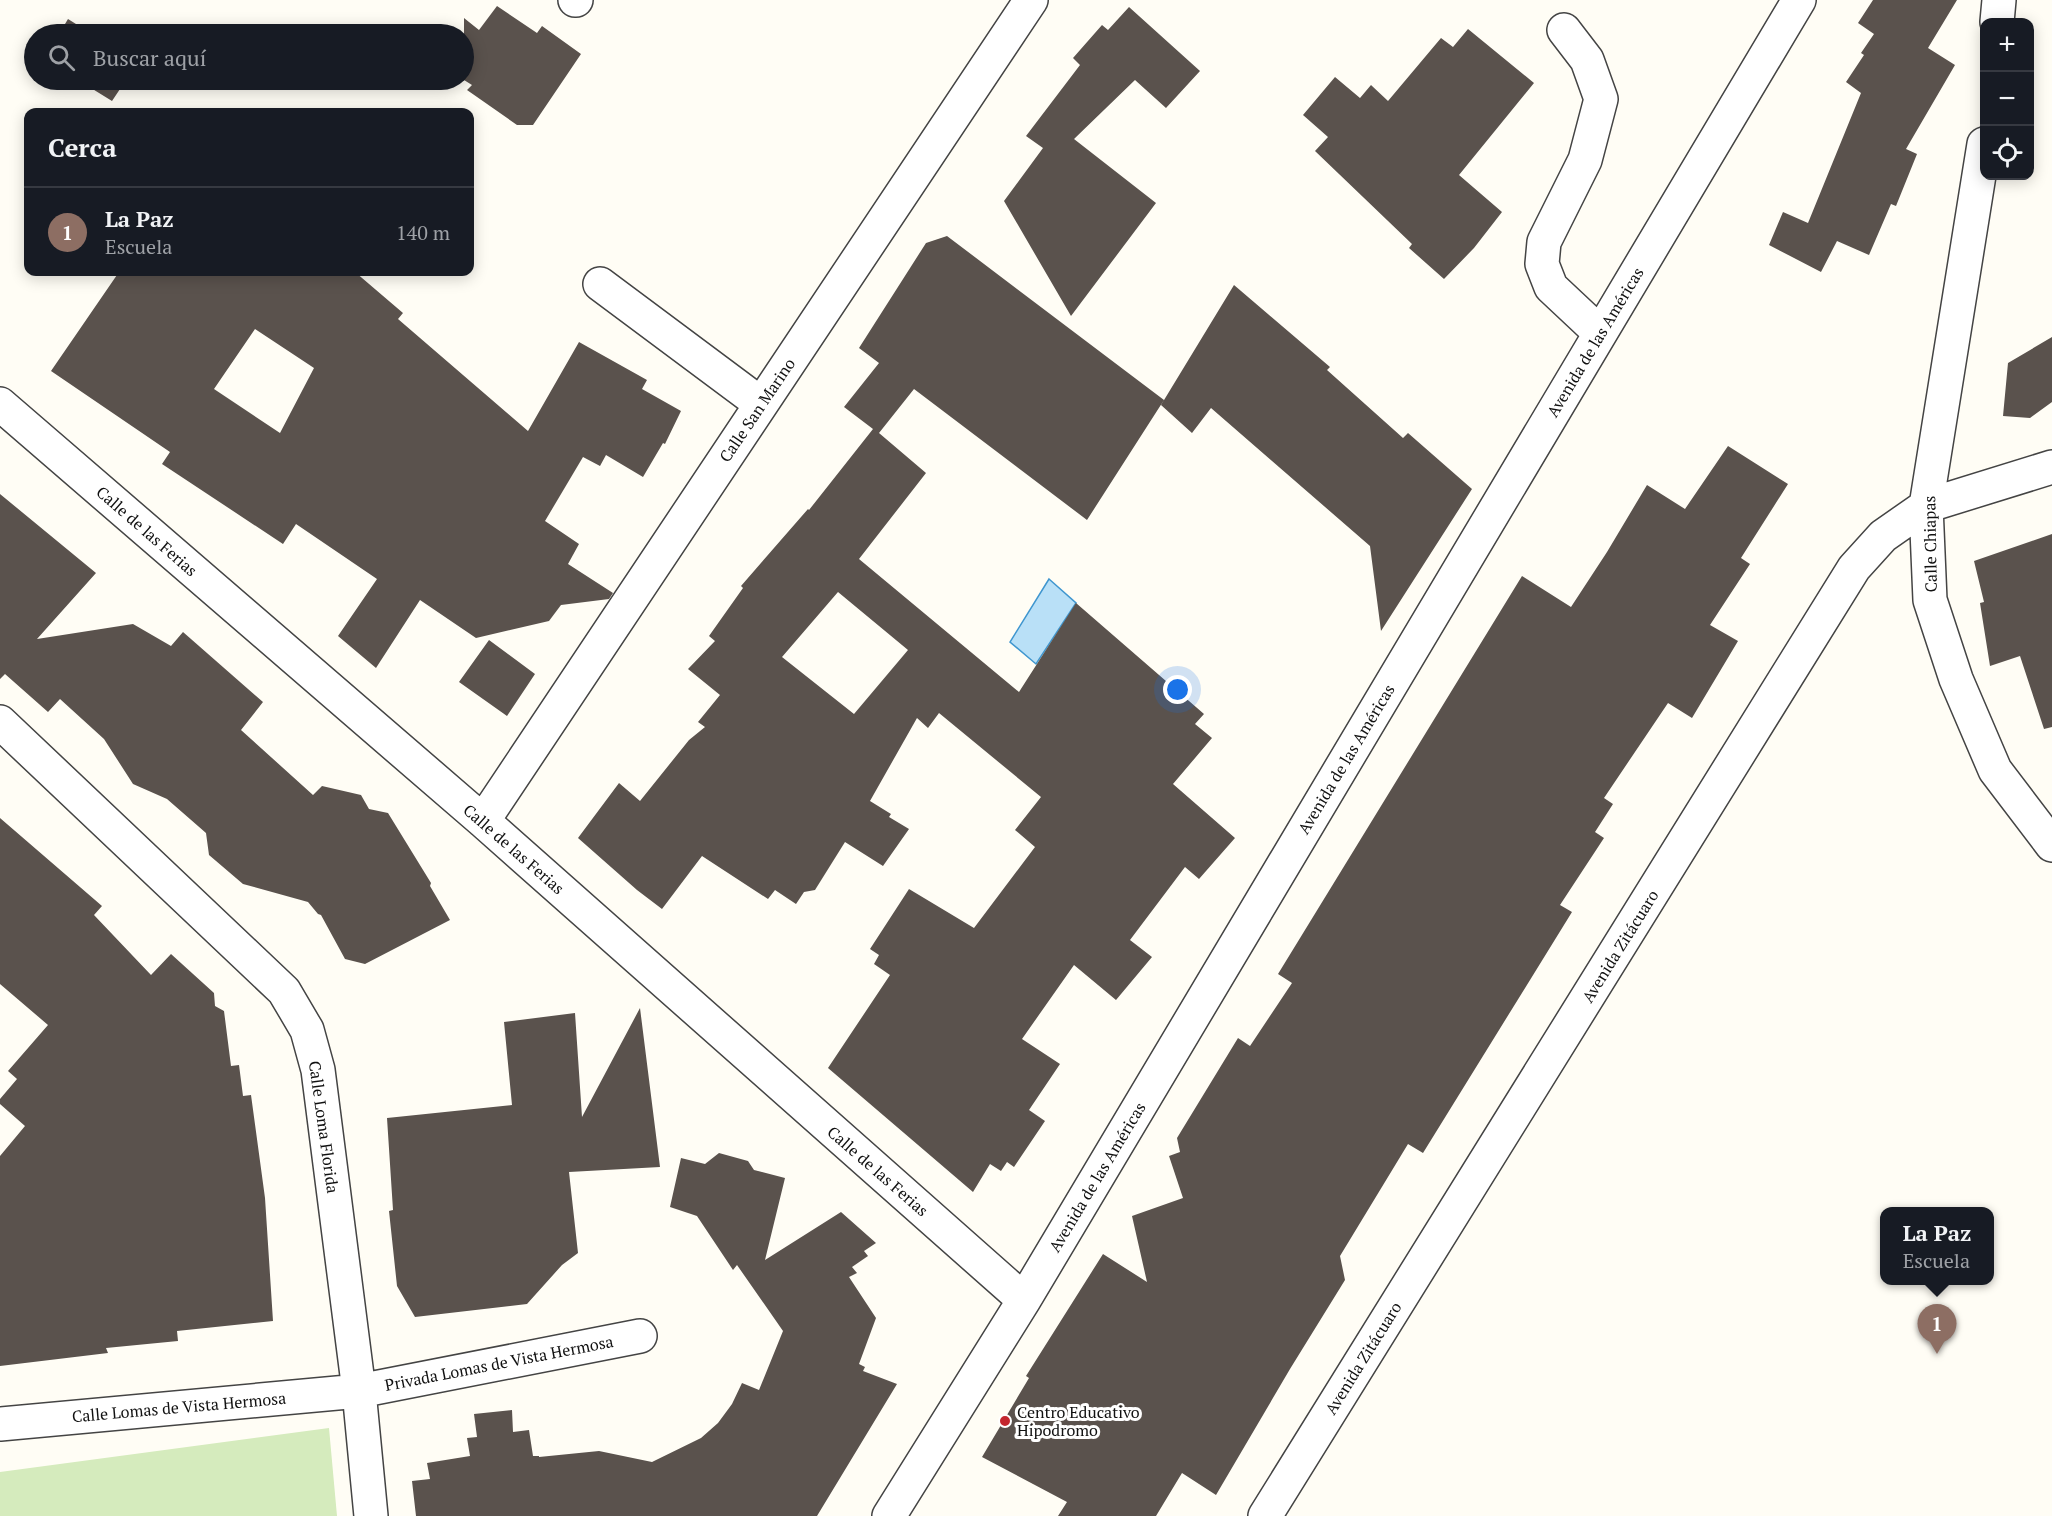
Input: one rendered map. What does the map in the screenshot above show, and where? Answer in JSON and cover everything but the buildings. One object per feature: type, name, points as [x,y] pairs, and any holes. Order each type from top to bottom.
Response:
[{"type":"street","name":"Calle San Marino","points":[[483,821],[1031,0]]},
{"type":"street","name":"Avenida de las Américas","points":[[889,1516],[1024,1299],[1799,0]]},
{"type":"street","points":[[1997,18],[1999,0]]},
{"type":"street","points":[[1564,30],[1587,60],[1601,99],[1585,160],[1544,242],[1542,264],[1551,287],[1600,333]]},
{"type":"street","name":"Calle Chiapas","points":[[1980,169],[1926,506],[1930,600],[1956,679],[1995,770],[2052,845]]},
{"type":"street","points":[[600,284],[761,404]]},
{"type":"street","name":"Calle de las Ferias","points":[[0,404],[483,821],[1024,1299]]},
{"type":"street","name":"Avenida Zitácuaro","points":[[1265,1516],[1854,568],[1883,536],[1926,506],[2052,468]]},
{"type":"street","name":"Calle Loma Florida","points":[[0,722],[284,991],[307,1030],[318,1070],[359,1391],[371,1516]]},
{"type":"street","name":"Privada Lomas de Vista Hermosa","points":[[359,1391],[640,1336]]},
{"type":"street","name":"Calle Lomas de Vista Hermosa","points":[[0,1424],[359,1391]]},
{"type":"green space","points":[[329,1428],[337,1516],[0,1516],[0,1472]]},
{"type":"water","points":[[1049,579],[1076,603],[1036,664],[1010,642]]},
{"type":"place","name":"La Paz","points":[[1937,1354]]},
{"type":"place","name":"Centro Educativo Hipodromo","points":[[1005,1421]]}]
